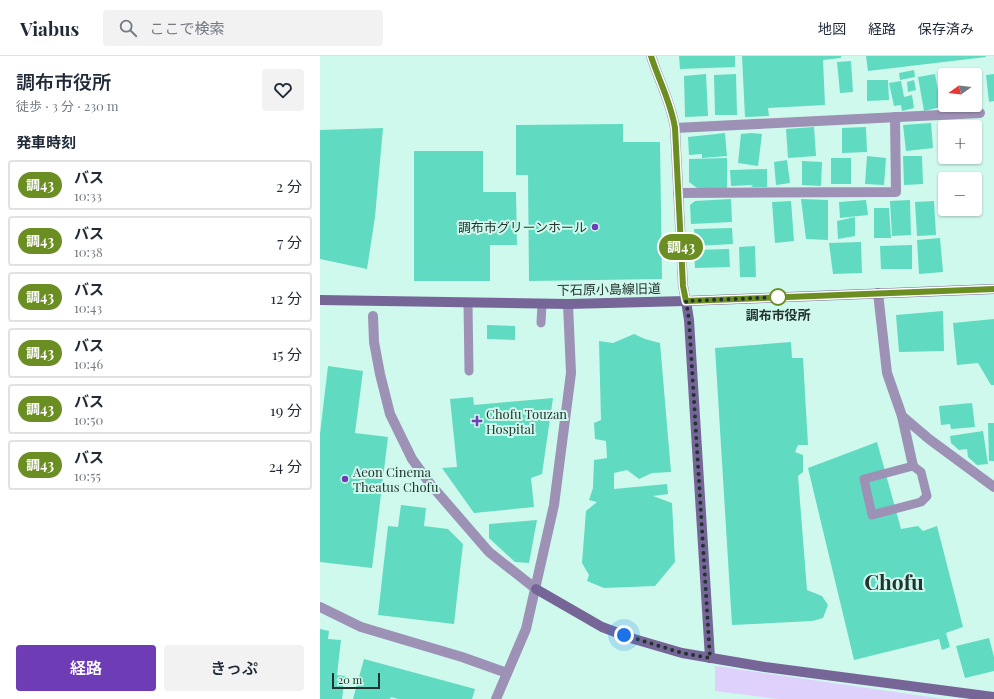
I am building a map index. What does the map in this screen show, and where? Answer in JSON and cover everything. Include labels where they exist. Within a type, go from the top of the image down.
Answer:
[{"type":"street","points":[[651,56],[668,98],[673,113],[675,128],[683,286],[689,320],[710,658]]},
{"type":"street","points":[[675,128],[980,113]]},
{"type":"street","points":[[678,194],[896,192],[895,117]]},
{"type":"street","name":"下石原小島線旧道","points":[[320,300],[568,304],[994,289]]},
{"type":"street","points":[[878,294],[887,373],[902,416],[913,466]]},
{"type":"street","points":[[496,699],[526,629],[554,505],[572,373],[568,304]]},
{"type":"street","points":[[373,316],[374,342],[390,414],[412,459],[431,485],[489,552],[536,589],[602,627],[682,653],[773,668],[994,697]]},
{"type":"street","points":[[902,416],[994,487]]},
{"type":"street","points":[[320,607],[361,627],[462,657],[507,674]]},
{"type":"lane","points":[[468,303],[469,371]]},
{"type":"lane","points":[[541,323],[542,304]]},
{"type":"lane","points":[[913,466],[921,472],[926,496],[921,502],[872,515],[864,479],[913,466]]},
{"type":"shaded area","points":[[715,666],[944,699],[778,699],[715,691]]},
{"type":"building","points":[[679,56],[735,56],[735,67],[680,69]]},
{"type":"building","points":[[742,56],[841,56],[841,58],[823,60],[825,105],[768,108],[769,116],[745,117]]},
{"type":"building","points":[[866,56],[986,56],[986,57],[868,71]]},
{"type":"building","points":[[851,61],[853,92],[840,93],[837,62]]},
{"type":"building","points":[[914,70],[915,77],[900,80],[899,73]]},
{"type":"building","points":[[706,74],[708,116],[685,117],[684,76]]},
{"type":"building","points":[[736,74],[737,115],[715,115],[714,75]]},
{"type":"building","points":[[935,74],[938,90],[938,108],[924,111],[918,77]]},
{"type":"building","points":[[994,74],[994,101],[989,102],[986,75]]},
{"type":"building","points":[[867,80],[888,80],[889,100],[867,101]]},
{"type":"building","points":[[914,80],[916,90],[908,92],[907,82]]},
{"type":"building","points":[[901,81],[904,97],[912,95],[914,108],[902,111],[901,105],[894,106],[889,83]]},
{"type":"building","points":[[931,123],[933,148],[906,151],[903,125]]},
{"type":"building","name":"調布市グリーンホール","points":[[623,124],[623,142],[660,142],[662,279],[529,281],[528,175],[516,175],[516,125]]},
{"type":"building","points":[[814,127],[816,156],[788,158],[786,129]]},
{"type":"building","points":[[866,127],[867,152],[842,153],[842,128]]},
{"type":"building","points":[[383,128],[375,217],[367,269],[320,259],[320,130]]},
{"type":"building","points":[[725,133],[727,156],[702,158],[702,154],[689,155],[688,137]]},
{"type":"building","points":[[741,134],[762,134],[758,166],[738,163]]},
{"type":"building","points":[[414,151],[483,151],[483,192],[516,192],[517,245],[490,245],[490,281],[414,281]]},
{"type":"building","points":[[867,156],[886,158],[884,185],[865,184]]},
{"type":"building","points":[[903,156],[922,156],[923,184],[904,185]]},
{"type":"building","points":[[727,158],[727,188],[697,188],[689,182],[689,159]]},
{"type":"building","points":[[831,158],[851,158],[851,184],[831,184]]},
{"type":"building","points":[[787,160],[790,183],[776,185],[774,162]]},
{"type":"building","points":[[802,161],[822,162],[821,186],[802,185]]},
{"type":"building","points":[[767,169],[767,187],[751,187],[753,185],[731,186],[730,170]]},
{"type":"building","points":[[731,199],[732,222],[691,224],[690,205],[695,201]]},
{"type":"building","points":[[801,199],[828,200],[828,240],[806,239]]},
{"type":"building","points":[[866,200],[868,215],[840,218],[839,202]]},
{"type":"building","points":[[910,200],[911,235],[892,236],[890,201]]},
{"type":"building","points":[[791,201],[794,241],[775,243],[772,202]]},
{"type":"building","points":[[934,201],[936,235],[917,236],[915,202]]},
{"type":"building","points":[[874,208],[889,208],[891,238],[874,238]]},
{"type":"building","points":[[855,217],[855,236],[838,239],[837,221]]},
{"type":"building","points":[[732,228],[733,244],[695,246],[694,229]]},
{"type":"building","points":[[940,238],[943,272],[919,274],[917,240]]},
{"type":"building","points":[[861,242],[862,273],[833,274],[829,243]]},
{"type":"building","points":[[912,245],[912,269],[881,269],[880,246]]},
{"type":"building","points":[[755,246],[756,277],[740,277],[739,247]]},
{"type":"building","points":[[729,249],[730,267],[695,268],[694,250]]},
{"type":"building","points":[[943,311],[944,351],[899,352],[896,315]]},
{"type":"building","points":[[994,319],[994,385],[991,385],[978,363],[957,365],[953,323]]},
{"type":"building","points":[[487,325],[515,326],[515,340],[487,339]]},
{"type":"building","points":[[634,334],[660,343],[671,472],[652,473],[639,479],[627,470],[614,473],[614,489],[667,484],[668,494],[653,496],[672,503],[675,562],[655,586],[604,588],[587,581],[589,575],[582,563],[586,511],[597,502],[589,500],[593,488],[594,460],[607,458],[606,441],[595,439],[594,423],[601,420],[599,341],[613,343]]},
{"type":"building","points":[[791,342],[792,358],[803,358],[808,445],[798,445],[795,452],[803,455],[803,472],[798,476],[807,590],[822,596],[828,605],[823,618],[812,621],[732,625],[715,348]]},
{"type":"building","points":[[328,366],[363,371],[355,433],[388,437],[372,568],[320,562],[320,434]]},
{"type":"building","points":[[473,397],[474,405],[553,398],[542,474],[531,478],[534,507],[474,513],[442,468],[457,467],[450,399]]},
{"type":"building","points":[[972,403],[975,427],[951,429],[950,424],[941,425],[939,406]]},
{"type":"building","points":[[988,423],[994,423],[994,461],[989,461]]},
{"type":"building","points":[[983,431],[988,464],[977,465],[968,457],[967,449],[959,450],[951,443],[950,436]]},
{"type":"building","points":[[877,442],[901,529],[918,526],[923,531],[937,526],[963,627],[946,633],[950,647],[942,650],[939,639],[854,660],[808,468]]},
{"type":"building","points":[[401,505],[426,508],[424,526],[448,529],[463,544],[454,624],[378,615],[388,526],[398,527]]},
{"type":"building","points":[[537,520],[529,563],[515,562],[489,538],[489,524]]},
{"type":"building","points":[[320,629],[329,631],[328,639],[341,640],[337,675],[345,676],[342,699],[320,699]]},
{"type":"building","points":[[989,638],[994,657],[994,671],[965,678],[956,646]]},
{"type":"building","points":[[364,659],[475,689],[472,699],[398,699],[391,697],[390,699],[353,699]]},
{"type":"bus line","name":"調43","points":[[651,56],[673,113],[683,286],[686,301],[994,289]]},
{"type":"place","name":"調布市グリーンホール","points":[[595,227]]},
{"type":"place","name":"調布市役所","points":[[778,297]]},
{"type":"place","name":"Chofu Touzan Hospital","points":[[477,421]]},
{"type":"place","name":"Aeon Cinema Theatus Chofu","points":[[345,479]]},
{"type":"district","name":"Chofu","points":[[894,583]]},
{"type":"route","points":[[624,635],[682,653],[710,658],[689,320],[686,301],[783,297],[778,297]]}]
